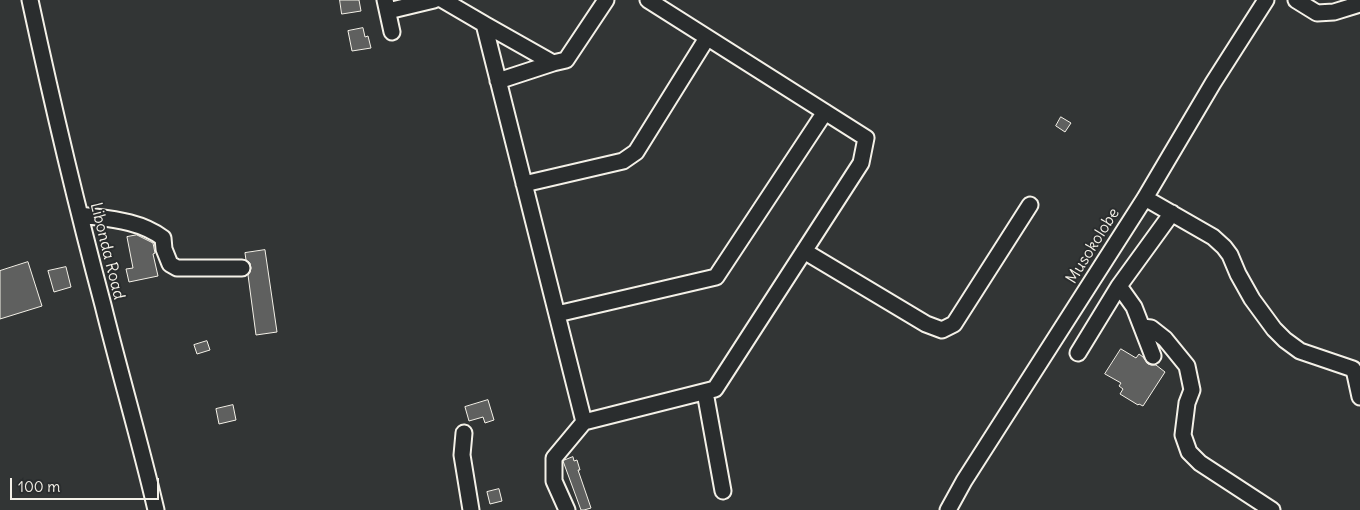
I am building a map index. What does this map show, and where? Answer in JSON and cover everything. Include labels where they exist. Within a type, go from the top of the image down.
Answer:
[{"type":"street","name":"Libonda Road","points":[[30,0],[47,80],[80,215],[156,510]]},
{"type":"street","points":[[392,32],[387,6],[434,0]]},
{"type":"street","points":[[443,0],[553,63]]},
{"type":"street","points":[[498,81],[566,60],[606,0]]},
{"type":"street","points":[[567,510],[554,481],[554,458],[584,422],[715,389],[861,163],[866,138],[648,0]]},
{"type":"street","name":"Musokolobe","points":[[948,510],[964,481],[1144,198],[1213,83],[1266,0]]},
{"type":"street","points":[[1296,0],[1317,13],[1334,12],[1360,4]]},
{"type":"street","points":[[484,24],[584,422]]},
{"type":"street","points":[[524,184],[623,161],[636,152],[707,38]]},
{"type":"street","points":[[557,314],[716,277],[825,112]]},
{"type":"street","points":[[1144,198],[1213,237],[1224,246],[1252,299],[1274,329],[1300,351],[1356,370],[1355,374],[1360,397]]},
{"type":"street","points":[[804,250],[926,324],[942,330],[954,324],[1030,205]]},
{"type":"street","points":[[1078,353],[1119,286],[1172,213]]},
{"type":"street","points":[[80,215],[126,221],[153,230],[164,238],[164,249],[170,264],[177,268],[242,268]]},
{"type":"street","points":[[1119,286],[1134,307],[1153,356]]},
{"type":"street","points":[[1142,327],[1151,328],[1165,339],[1187,366],[1192,390],[1187,403],[1183,435],[1189,452],[1200,463],[1272,510]]},
{"type":"street","points":[[706,392],[723,490]]},
{"type":"street","points":[[464,433],[462,455],[472,510]]},
{"type":"building","points":[[340,0],[359,0],[361,11],[342,14]]},
{"type":"building","points":[[363,28],[365,37],[368,36],[371,48],[352,51],[348,31]]},
{"type":"building","points":[[1061,117],[1071,123],[1065,132],[1056,126]]},
{"type":"building","points":[[137,235],[153,243],[155,253],[153,254],[158,276],[129,282],[126,269],[133,268],[127,237]]},
{"type":"building","points":[[265,250],[277,332],[256,335],[248,275],[251,268],[250,263],[246,260],[245,253]]},
{"type":"building","points":[[28,262],[42,306],[0,319],[0,271]]},
{"type":"building","points":[[66,267],[71,287],[54,292],[48,271]]},
{"type":"building","points":[[207,341],[210,350],[197,354],[194,345]]},
{"type":"building","points":[[1121,349],[1136,358],[1139,354],[1148,364],[1156,365],[1165,372],[1143,406],[1120,394],[1123,389],[1119,386],[1121,383],[1105,374]]},
{"type":"building","points":[[488,400],[494,420],[485,423],[483,417],[469,421],[465,407]]},
{"type":"building","points":[[233,405],[236,420],[219,424],[216,409]]},
{"type":"building","points":[[573,457],[574,461],[577,460],[580,470],[578,470],[591,508],[584,510],[581,510],[563,461]]},
{"type":"building","points":[[499,489],[502,501],[490,504],[487,492]]}]
